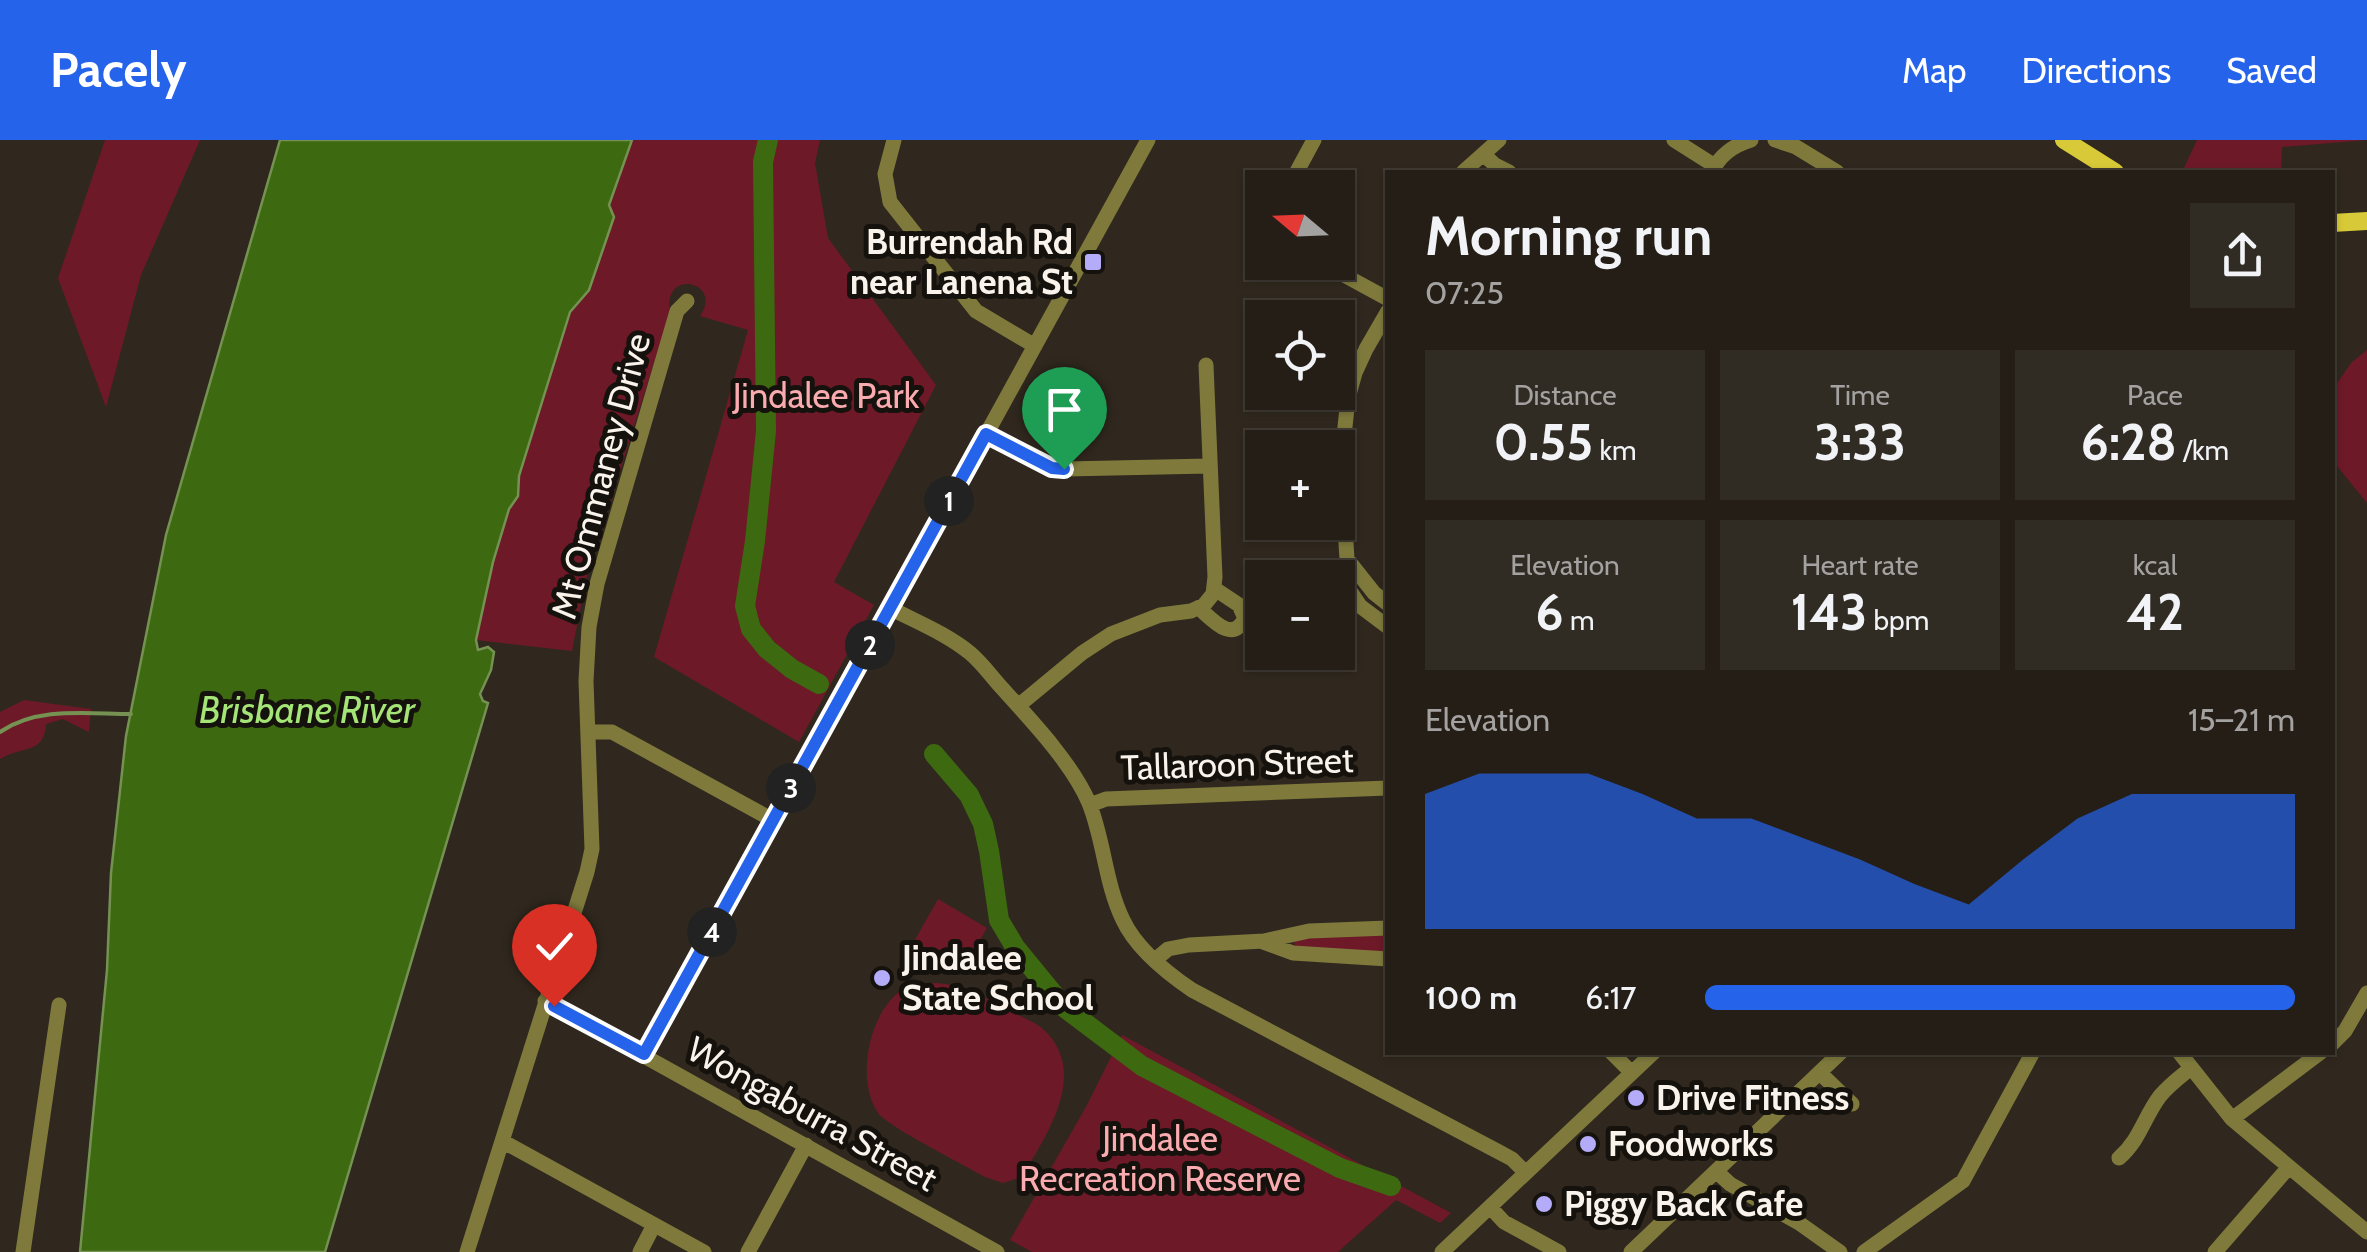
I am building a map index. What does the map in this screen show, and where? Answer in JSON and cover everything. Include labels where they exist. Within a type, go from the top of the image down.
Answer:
[{"type":"main road","points":[[2064,140],[2112,170]]},
{"type":"main road","points":[[2335,222],[2367,221]]},
{"type":"street","points":[[894,140],[885,184],[890,202],[976,310],[1035,346]]},
{"type":"street","points":[[644,1054],[1148,140]]},
{"type":"street","points":[[1298,170],[1314,140]]},
{"type":"street","points":[[1465,170],[1499,140]]},
{"type":"street","points":[[1674,140],[1713,169],[1733,148],[1751,140]]},
{"type":"street","points":[[1775,140],[1796,147],[1834,170]]},
{"type":"street","points":[[1483,154],[1504,170]]},
{"type":"street","points":[[1353,280],[1385,297]]},
{"type":"street","name":"Mt Ommaney Drive","points":[[468,1252],[592,848],[588,627],[677,311],[687,301]]},
{"type":"street","points":[[1385,316],[1366,349],[1348,398],[1341,464],[1346,585],[1352,596],[1385,625]]},
{"type":"street","points":[[1018,706],[1111,634],[1160,614],[1199,608],[1210,599],[1215,589],[1206,364]]},
{"type":"street","points":[[986,434],[1052,468],[1209,466]]},
{"type":"street","points":[[1347,559],[1385,602]]},
{"type":"street","points":[[1199,608],[1226,629],[1242,626],[1243,609],[1215,589]]},
{"type":"street","points":[[890,608],[972,654],[1080,784],[1090,805],[1121,917],[1155,960],[1192,990],[1512,1159],[1526,1173]]},
{"type":"street","points":[[588,732],[612,732],[773,820]]},
{"type":"street","name":"Tallaroon Street","points":[[1090,805],[1106,798],[1385,788]]},
{"type":"street","points":[[1155,960],[1176,946],[1259,941],[1305,931],[1385,928]]},
{"type":"street","points":[[1259,941],[1293,953],[1385,959]]},
{"type":"street","points":[[2335,1041],[2362,1015],[2367,993]]},
{"type":"street","name":"Wongaburra Street","points":[[545,1001],[997,1252]]},
{"type":"street","points":[[24,1252],[59,1005]]},
{"type":"street","points":[[1616,1055],[1637,1069]]},
{"type":"street","points":[[1629,1055],[1637,1069]]},
{"type":"street","points":[[1442,1252],[1651,1055]]},
{"type":"street","points":[[1631,1252],[1838,1055]]},
{"type":"street","points":[[1864,1252],[1963,1180],[2030,1055]]},
{"type":"street","points":[[2180,1055],[2232,1119],[2367,1232]]},
{"type":"street","points":[[2232,1119],[2317,1055]]},
{"type":"street","points":[[2119,1158],[2132,1146],[2158,1098],[2191,1068]]},
{"type":"street","points":[[1820,1073],[1852,1104]]},
{"type":"street","points":[[502,1142],[704,1252]]},
{"type":"street","points":[[748,1252],[806,1146]]},
{"type":"street","points":[[2214,1252],[2289,1167]]},
{"type":"street","points":[[1716,1171],[1730,1184],[1840,1252]]},
{"type":"street","points":[[1490,1207],[1504,1222],[1559,1252]]},
{"type":"street","points":[[640,1252],[654,1226]]},
{"type":"green space","points":[[105,140],[200,140],[141,275],[106,407],[58,278]]},
{"type":"green space","name":"Jindalee Park","points":[[632,140],[820,140],[815,163],[828,238],[936,385],[834,582],[874,605],[799,742],[654,657],[748,330],[700,316],[704,294],[691,284],[675,289],[670,298],[670,312],[586,579],[572,651],[476,640],[493,562],[509,509],[518,496],[519,476],[570,311],[589,290],[614,218],[609,206]]},
{"type":"green space","points":[[2197,140],[2367,140],[2282,147],[2281,170],[2183,170]]},
{"type":"green space","points":[[2367,350],[2367,503],[2335,463],[2335,390],[2351,363]]},
{"type":"green space","points":[[24,700],[91,709],[89,732],[63,719],[46,724],[37,745],[0,759],[0,712]]},
{"type":"green space","points":[[938,899],[987,928],[961,973],[912,945]]},
{"type":"green space","points":[[1385,934],[1385,952],[1295,947],[1298,938]]},
{"type":"green space","points":[[937,983],[974,992],[1031,1021],[1057,1046],[1064,1083],[1060,1103],[1022,1177],[1003,1183],[985,1177],[884,1119],[871,1100],[867,1067],[873,1032],[880,1017],[903,989]]},
{"type":"green space","name":"Jindalee Recreation Reserve","points":[[1122,1035],[1451,1213],[1440,1223],[1396,1200],[1338,1252],[1032,1252],[1010,1240]]},
{"type":"water","name":"Brisbane River","points":[[280,140],[632,140],[609,205],[614,217],[589,290],[570,312],[519,476],[518,496],[509,509],[493,562],[476,640],[478,650],[488,647],[494,652],[480,694],[488,703],[325,1252],[80,1252],[126,736],[166,535]]},
{"type":"waterway","points":[[768,140],[763,162],[766,431],[745,606],[751,629],[767,649],[819,684]]},
{"type":"waterway","points":[[0,732],[47,715],[131,714]]},
{"type":"waterway","points":[[934,754],[969,795],[983,824],[999,920],[1015,947],[1065,1008],[1142,1066],[1340,1168],[1391,1186]]},
{"type":"place","name":"Burrendah Rd near Lanena St","points":[[1093,262]]},
{"type":"place","name":"Jindalee State School","points":[[882,978]]},
{"type":"place","name":"Drive Fitness","points":[[1636,1098]]},
{"type":"place","name":"Foodworks","points":[[1588,1144]]},
{"type":"place","name":"Piggy Back Cafe","points":[[1544,1204]]},
{"type":"route","points":[[554,1006],[644,1054],[986,434],[1052,468],[1064,469]]}]
